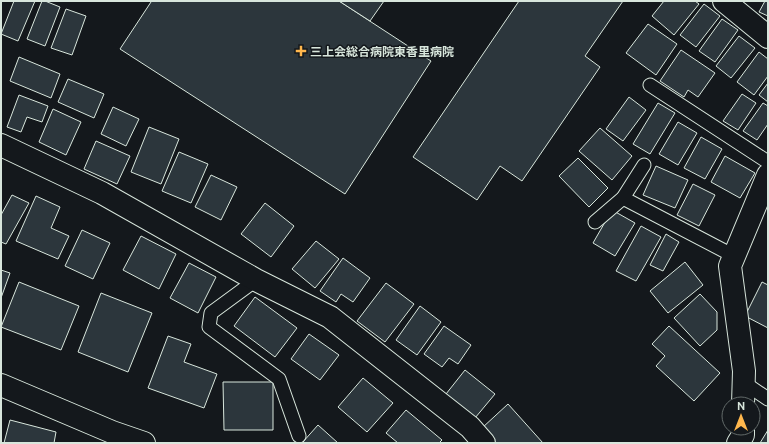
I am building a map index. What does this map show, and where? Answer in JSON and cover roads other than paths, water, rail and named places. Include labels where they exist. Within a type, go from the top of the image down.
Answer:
[{"type":"street","points":[[724,1],[768,37]]},
{"type":"street","points":[[1,145],[102,193],[256,280],[330,317],[470,427],[484,443]]},
{"type":"street","points":[[743,396],[744,371],[730,266],[768,175]]},
{"type":"street","points":[[1,385],[112,432],[144,443]]},
{"type":"lane","points":[[650,85],[768,162]]},
{"type":"lane","points":[[595,222],[623,198],[644,165]]},
{"type":"lane","points":[[623,198],[734,256]]},
{"type":"lane","points":[[256,280],[211,313],[209,327],[279,379],[300,436]]},
{"type":"lane","points":[[743,382],[768,399]]},
{"type":"place","name":"三上会総合病院東香里病院","points":[[301,51]]}]
